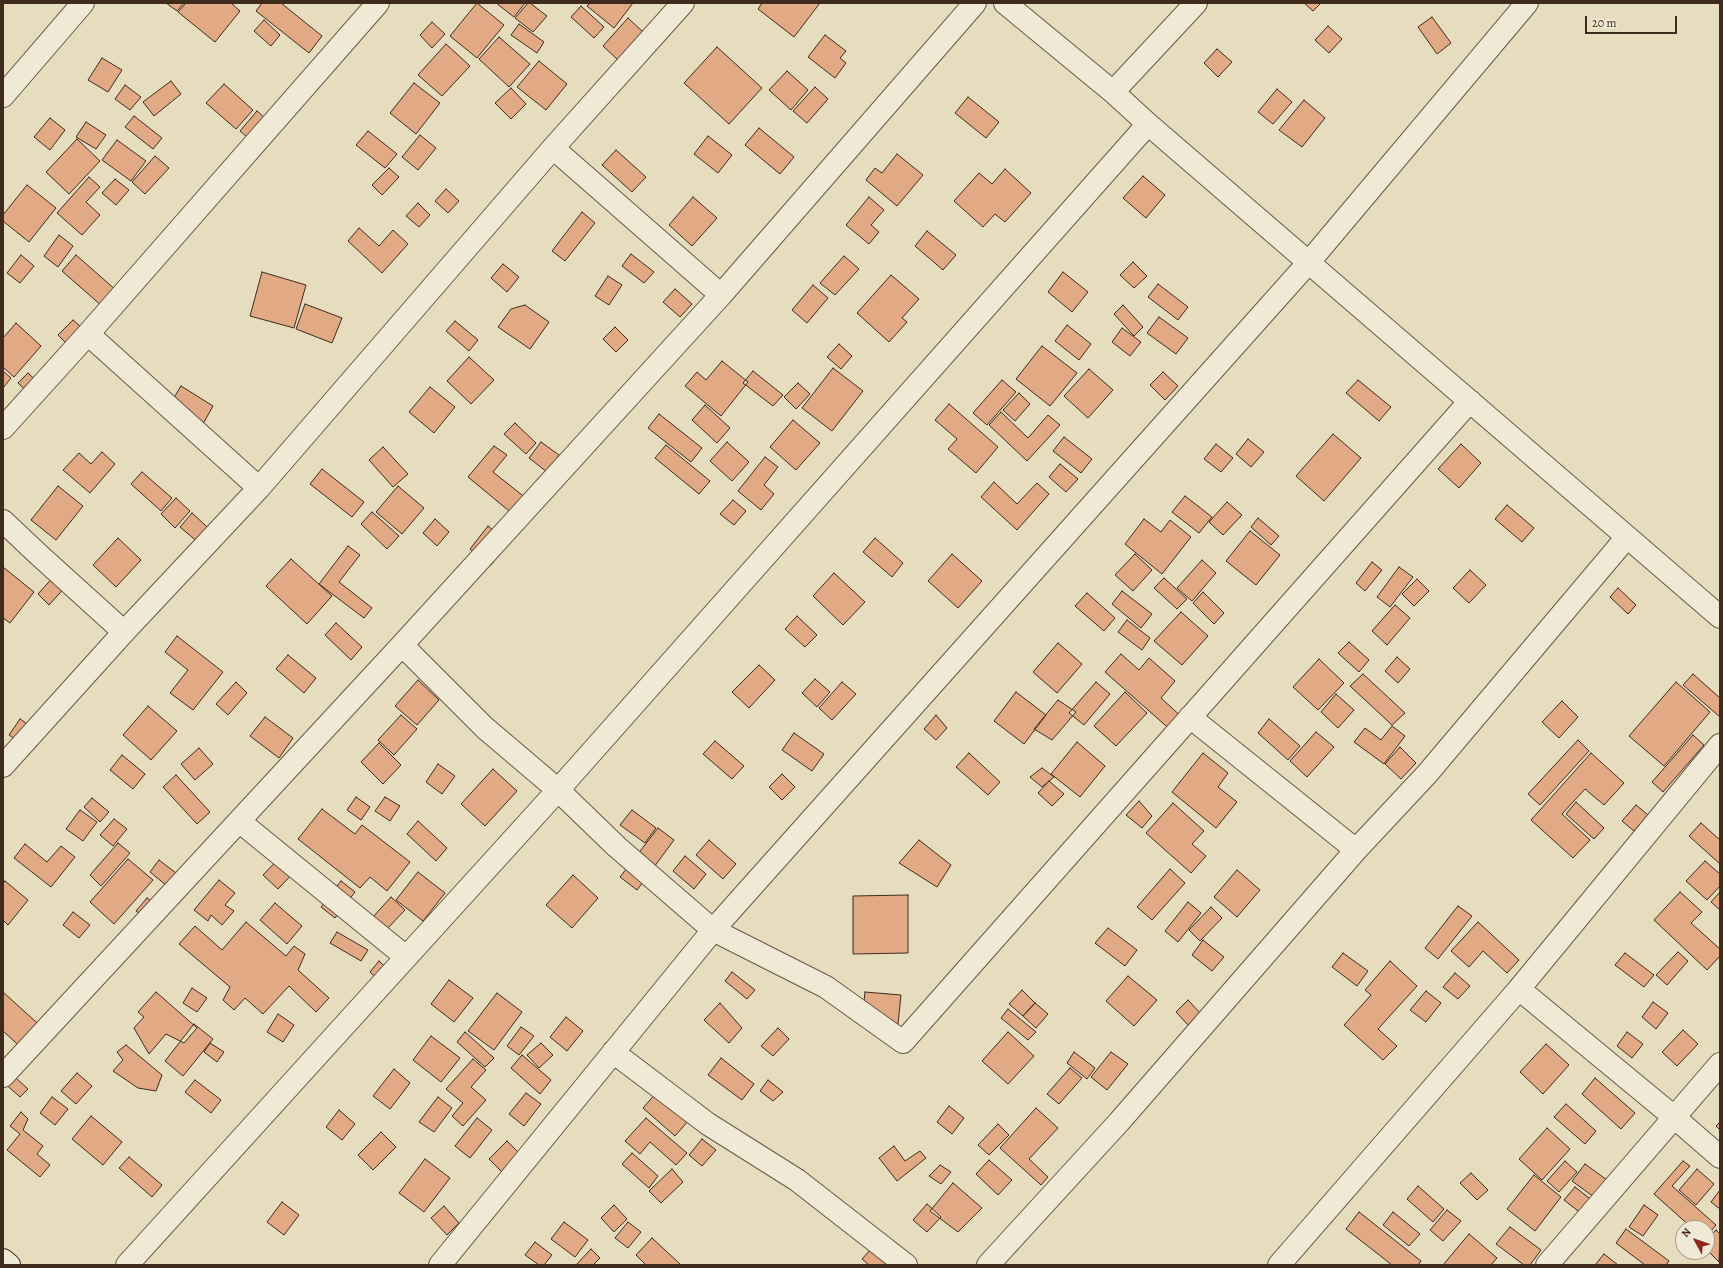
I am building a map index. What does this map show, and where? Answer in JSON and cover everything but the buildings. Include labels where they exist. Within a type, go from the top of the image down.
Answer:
[{"type":"street","points":[[3,96],[83,3]]},
{"type":"street","points":[[3,428],[88,334],[378,3]]},
{"type":"street","points":[[3,766],[124,632],[258,488],[553,148],[684,3]]},
{"type":"street","points":[[3,1076],[402,645],[721,295],[975,3]]},
{"type":"street","points":[[1005,3],[1113,92],[1148,124],[1720,617]]},
{"type":"street","points":[[1113,92],[1196,3]]},
{"type":"street","points":[[440,1265],[714,930],[1309,262],[1527,3]]},
{"type":"street","points":[[127,1265],[558,790],[1148,124]]},
{"type":"street","points":[[553,148],[721,295]]},
{"type":"street","points":[[88,334],[258,488]]},
{"type":"street","points":[[402,645],[485,728],[558,790],[617,847],[714,930],[826,987],[903,1042],[1470,401]]},
{"type":"street","points":[[3,521],[124,632]]},
{"type":"street","points":[[988,1265],[1119,1122],[1356,850],[1427,774],[1627,537]]},
{"type":"street","points":[[1190,717],[1356,850]]},
{"type":"street","points":[[1279,1265],[1519,989],[1720,745]]},
{"type":"street","points":[[239,821],[406,958]]},
{"type":"street","points":[[1519,989],[1720,1157]]},
{"type":"street","points":[[613,1052],[708,1124],[797,1180],[906,1265]]},
{"type":"street","points":[[1547,1265],[1720,1064]]},
{"type":"street","points":[[3,1260],[9,1265]]}]
